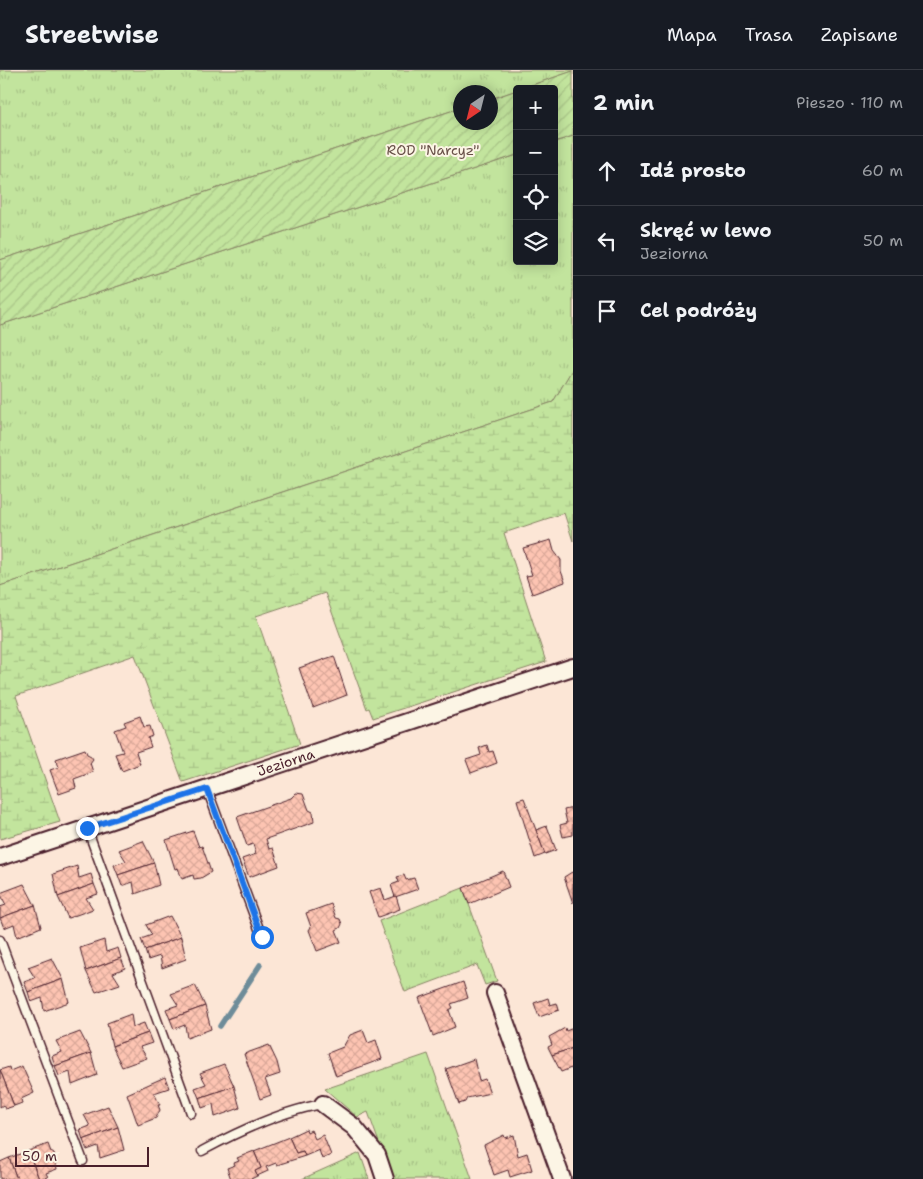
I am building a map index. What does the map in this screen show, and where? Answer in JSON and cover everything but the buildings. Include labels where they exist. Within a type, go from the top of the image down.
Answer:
[{"type":"street","name":"Jeziorna","points":[[0,857],[573,667]]},
{"type":"street","points":[[495,993],[562,1179]]},
{"type":"street","points":[[323,1104],[354,1127],[377,1154],[385,1179]]},
{"type":"lane","points":[[207,789],[262,937]]},
{"type":"lane","points":[[87,828],[191,1113]]},
{"type":"lane","points":[[0,940],[84,1161]]},
{"type":"lane","points":[[202,1151],[281,1115],[304,1107],[323,1104]]},
{"type":"green space","points":[[0,70],[573,70],[532,85],[513,85],[513,91],[498,97],[498,85],[453,85],[453,110],[0,260]]},
{"type":"green space","points":[[573,71],[573,136],[558,141],[558,85],[532,85]]},
{"type":"green space","name":"ROD \"Narcyz\"","points":[[513,91],[513,156],[0,325],[0,260],[453,110],[453,130],[498,130],[498,97]]},
{"type":"green space","points":[[573,136],[573,368],[553,402],[0,586],[0,325],[513,156],[513,265],[558,265],[558,141]]},
{"type":"green space","points":[[573,368],[573,541],[564,513],[504,533],[546,662],[373,718],[369,708],[367,709],[325,593],[256,616],[300,744],[183,782],[135,655],[16,696],[60,822],[0,839],[0,586],[553,402]]},
{"type":"green space","points":[[463,888],[497,981],[485,985],[477,965],[405,992],[379,921]]},
{"type":"green space","points":[[428,1054],[472,1179],[392,1179],[368,1112],[357,1117],[325,1089]]},
{"type":"green space","points":[[360,1153],[369,1179],[302,1179]]},
{"type":"waterway","points":[[220,1026],[260,965]]},
{"type":"route","points":[[87,828],[207,789],[262,937]]}]
